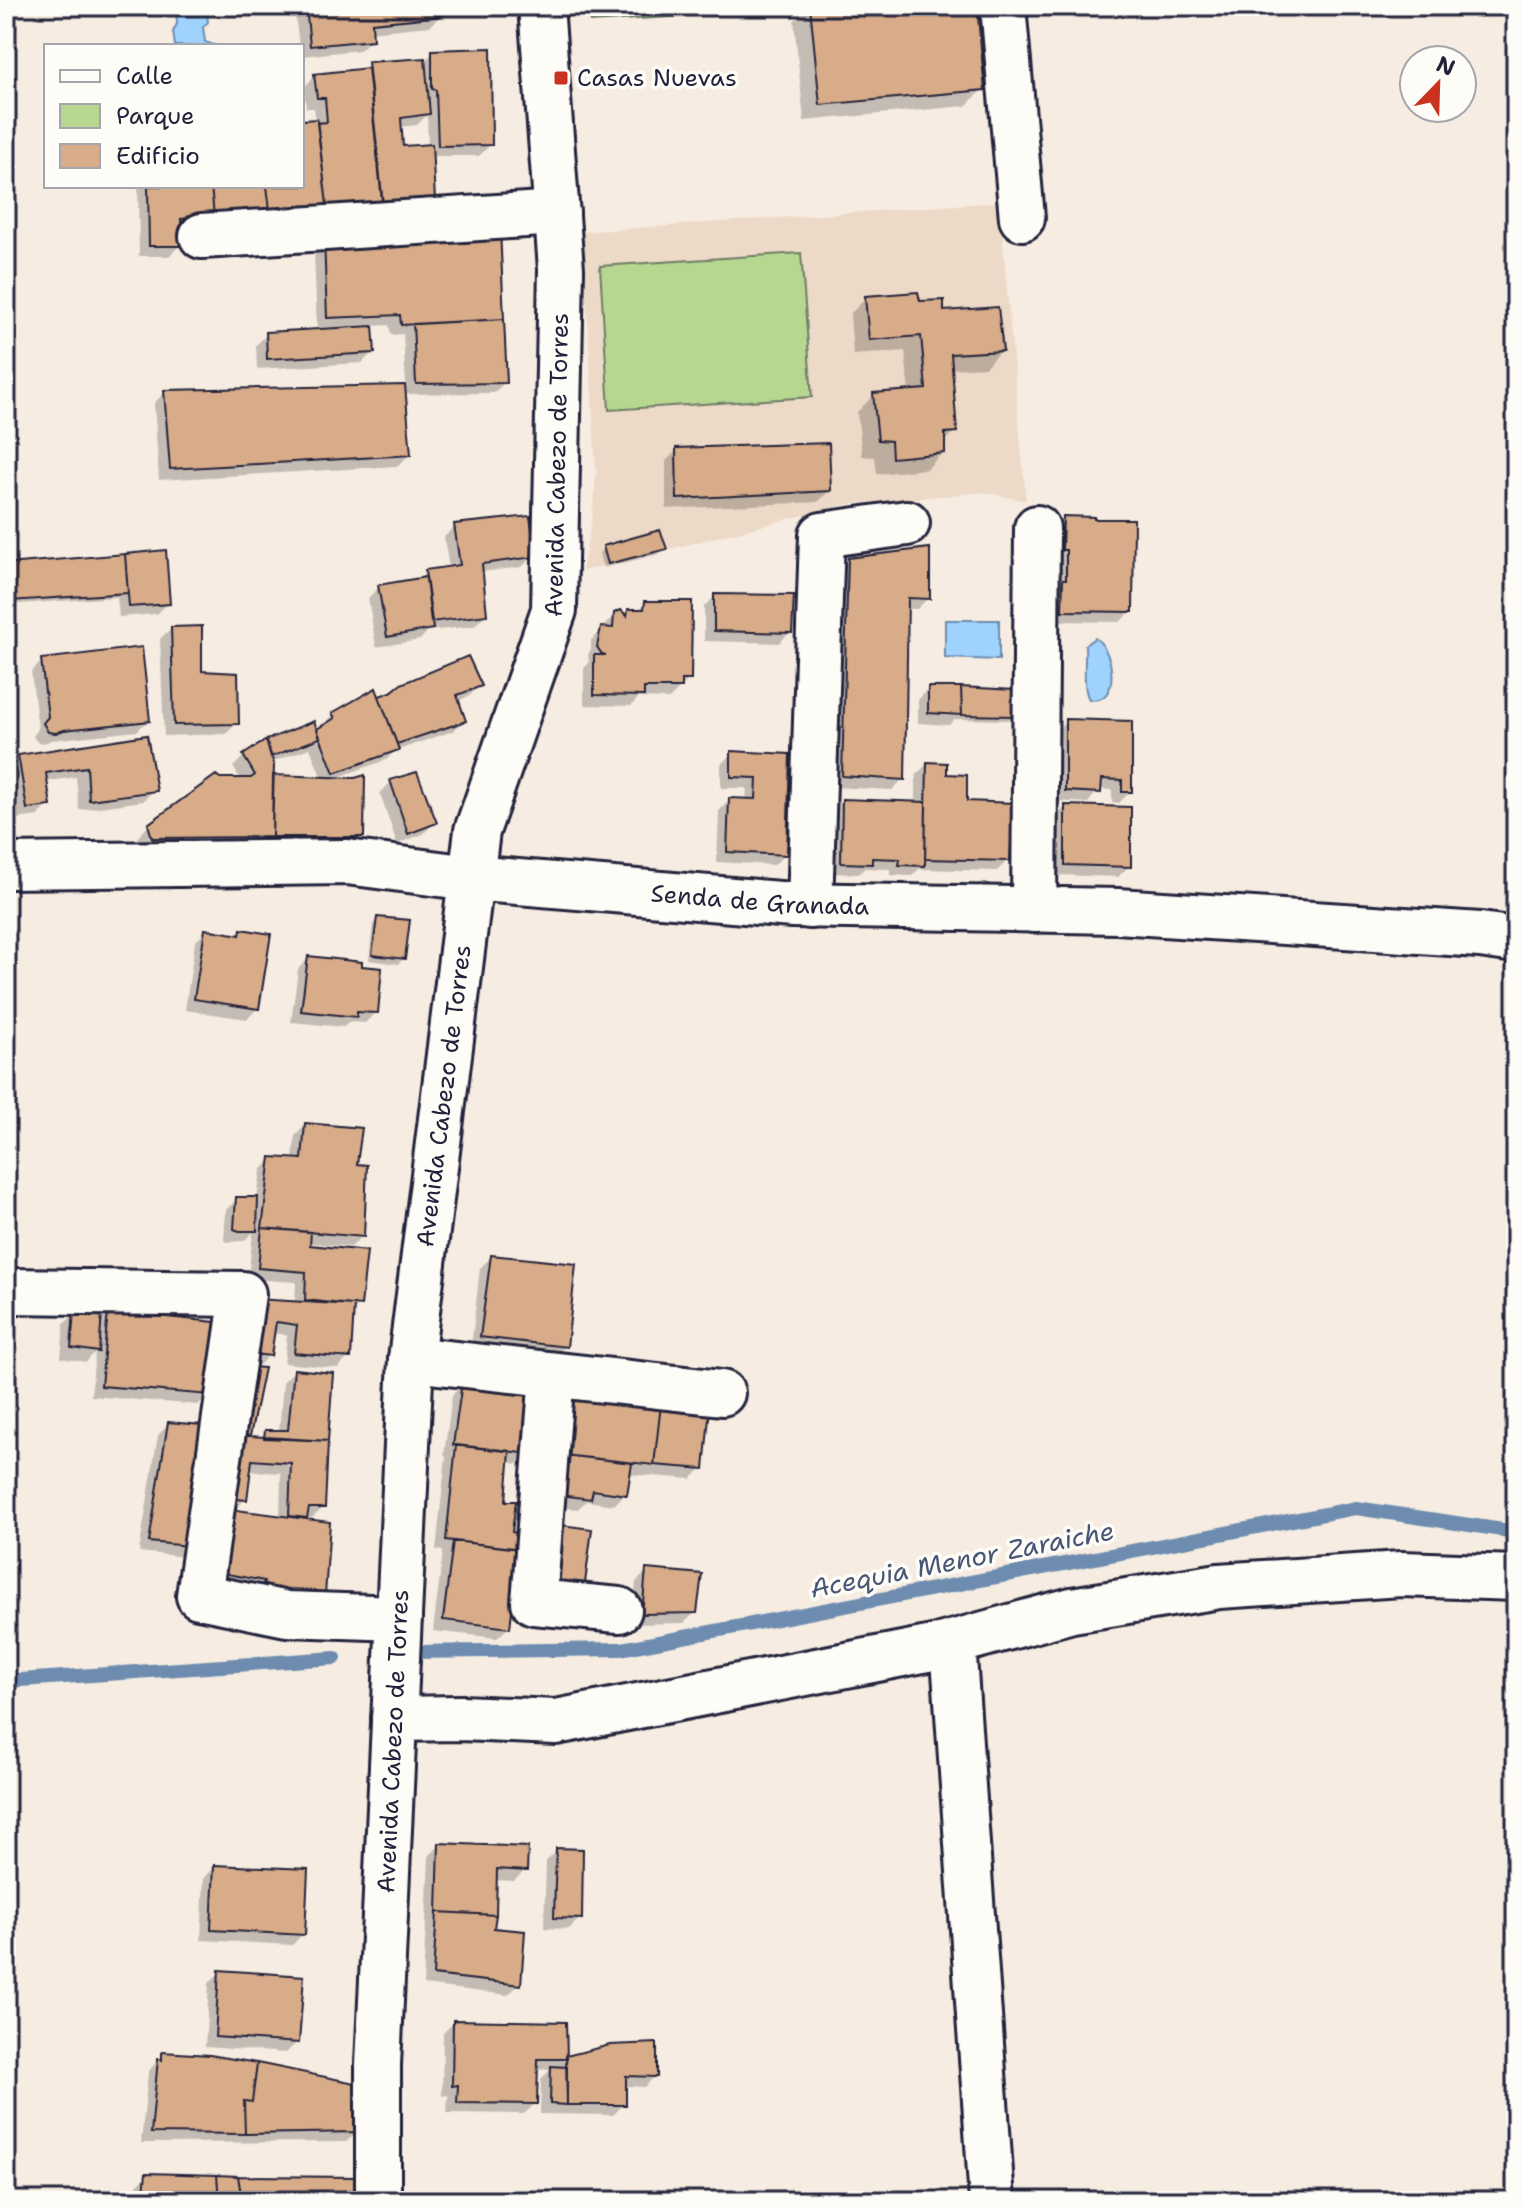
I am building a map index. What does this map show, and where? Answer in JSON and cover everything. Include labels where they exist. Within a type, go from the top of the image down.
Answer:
[{"type":"street","name":"Avenida Cabezo de Torres","points":[[378,2201],[378,2065],[411,1359],[477,831],[554,610],[561,269],[541,6]]},
{"type":"street","points":[[1003,6],[1022,218]]},
{"type":"street","points":[[202,236],[557,213]]},
{"type":"street","points":[[810,906],[822,535],[907,523]]},
{"type":"street","points":[[1034,910],[1037,528]]},
{"type":"street","name":"Senda de Granada","points":[[6,866],[347,862],[470,878],[810,906],[1118,911],[1516,940]]},
{"type":"street","points":[[6,1291],[243,1294],[199,1596],[287,1614],[399,1618]]},
{"type":"street","points":[[411,1359],[722,1393]]},
{"type":"street","points":[[552,1375],[534,1602],[619,1610]]},
{"type":"street","points":[[394,1719],[556,1722],[953,1643],[1072,1610],[1219,1586],[1401,1574],[1516,1578]]},
{"type":"street","points":[[953,1643],[992,2201]]},
{"type":"shaded area","points":[[999,202],[1026,501],[984,492],[844,505],[582,571],[592,519],[596,473],[583,232]]},
{"type":"green space","points":[[588,6],[750,6],[750,12],[590,22]]},
{"type":"green space","points":[[801,253],[812,397],[609,410],[600,266]]},
{"type":"water","points":[[176,6],[206,6],[208,22],[203,27],[205,42],[211,44],[175,44],[173,32],[177,24]]},
{"type":"water","points":[[945,620],[999,620],[999,660],[945,658]]},
{"type":"water","points":[[1095,638],[1107,654],[1112,676],[1106,694],[1099,699],[1089,699],[1085,681],[1085,645]]},
{"type":"building","points":[[306,6],[442,6],[443,16],[372,23],[373,40],[310,46]]},
{"type":"building","points":[[810,6],[977,6],[985,90],[820,105]]},
{"type":"building","points":[[491,48],[492,145],[438,146],[436,90],[432,89],[432,50]]},
{"type":"building","points":[[425,58],[430,114],[401,118],[403,146],[432,144],[435,200],[383,205],[368,62]]},
{"type":"building","points":[[368,68],[382,201],[327,205],[317,123],[327,122],[325,98],[317,98],[314,74]]},
{"type":"building","points":[[317,119],[327,205],[270,210],[267,188],[304,188],[304,120]]},
{"type":"building","points":[[148,188],[211,188],[214,216],[181,219],[182,246],[149,246]]},
{"type":"building","points":[[211,188],[267,188],[270,210],[214,216]]},
{"type":"building","points":[[500,228],[504,319],[401,325],[400,315],[327,318],[324,239]]},
{"type":"building","points":[[918,292],[920,301],[944,300],[944,311],[998,307],[1003,351],[951,354],[957,432],[945,433],[945,453],[892,458],[891,441],[878,440],[873,393],[926,389],[921,336],[869,340],[865,296]]},
{"type":"building","points":[[504,319],[507,383],[416,384],[413,324]]},
{"type":"building","points":[[373,326],[375,353],[267,359],[266,332]]},
{"type":"building","points":[[405,385],[411,455],[170,469],[164,390]]},
{"type":"building","points":[[829,443],[831,491],[677,499],[676,448]]},
{"type":"building","points":[[530,516],[535,557],[482,564],[487,615],[431,622],[425,570],[460,565],[454,524]]},
{"type":"building","points":[[1063,516],[1134,519],[1133,612],[1062,611],[1063,579],[1066,579],[1066,550],[1062,550]]},
{"type":"building","points":[[660,530],[667,549],[608,564],[603,546]]},
{"type":"building","points":[[930,548],[930,599],[908,598],[905,780],[842,776],[848,558]]},
{"type":"building","points":[[166,550],[170,604],[129,607],[125,554]]},
{"type":"building","points":[[125,554],[128,593],[10,601],[7,564]]},
{"type":"building","points":[[426,577],[433,629],[387,637],[378,585]]},
{"type":"building","points":[[714,594],[794,595],[792,633],[714,631]]},
{"type":"building","points":[[645,601],[692,601],[691,680],[682,680],[682,688],[644,688],[644,696],[594,695],[594,655],[606,655],[597,647],[601,627],[613,628],[614,613],[621,610],[627,616],[628,609],[644,609]]},
{"type":"building","points":[[202,626],[202,671],[238,673],[239,724],[174,725],[171,627]]},
{"type":"building","points":[[142,647],[150,721],[48,732],[43,723],[48,717],[41,659]]},
{"type":"building","points":[[468,656],[482,686],[457,695],[466,721],[397,744],[379,696]]},
{"type":"building","points":[[928,687],[961,687],[962,715],[928,713]]},
{"type":"building","points":[[961,687],[1014,690],[1015,716],[962,715]]},
{"type":"building","points":[[376,688],[399,750],[334,773],[317,729],[335,718],[332,713]]},
{"type":"building","points":[[1065,719],[1132,721],[1132,792],[1122,792],[1122,780],[1102,779],[1101,793],[1065,791]]},
{"type":"building","points":[[314,721],[320,738],[271,757],[266,740]]},
{"type":"building","points":[[147,735],[157,791],[89,800],[87,767],[46,773],[51,806],[27,809],[18,755]]},
{"type":"building","points":[[266,740],[274,764],[272,837],[152,838],[148,824],[216,775],[220,778],[251,778],[255,775],[243,755]]},
{"type":"building","points":[[731,751],[790,754],[787,855],[727,852],[729,798],[756,799],[757,778],[731,777]]},
{"type":"building","points":[[927,762],[947,763],[947,774],[967,775],[967,801],[1013,803],[1010,861],[925,859]]},
{"type":"building","points":[[417,772],[437,823],[408,834],[390,780]]},
{"type":"building","points":[[273,775],[355,778],[365,775],[364,837],[272,837]]},
{"type":"building","points":[[842,799],[926,802],[925,866],[899,865],[900,859],[872,858],[872,864],[841,863]]},
{"type":"building","points":[[1065,805],[1131,807],[1131,867],[1065,865]]},
{"type":"building","points":[[377,917],[410,920],[405,959],[372,955]]},
{"type":"building","points":[[205,929],[240,935],[241,929],[271,934],[259,1009],[194,999]]},
{"type":"building","points":[[308,956],[362,962],[362,966],[382,968],[378,1013],[357,1012],[357,1017],[301,1011]]},
{"type":"building","points":[[305,1123],[362,1128],[357,1164],[367,1165],[364,1237],[262,1228],[271,1157],[302,1159]]},
{"type":"building","points":[[236,1197],[258,1197],[257,1231],[234,1229]]},
{"type":"building","points":[[262,1228],[311,1232],[310,1245],[367,1251],[361,1306],[305,1300],[306,1272],[258,1268]]},
{"type":"building","points":[[491,1255],[576,1264],[567,1347],[480,1337]]},
{"type":"building","points":[[255,1299],[354,1305],[351,1358],[294,1353],[297,1325],[276,1322],[271,1356],[252,1354]]},
{"type":"building","points":[[74,1311],[102,1313],[99,1352],[71,1348]]},
{"type":"building","points":[[108,1311],[225,1323],[211,1395],[101,1386]]},
{"type":"building","points":[[251,1367],[264,1368],[250,1436],[233,1435]]},
{"type":"building","points":[[294,1369],[333,1373],[328,1441],[264,1438],[265,1430],[288,1430]]},
{"type":"building","points":[[462,1382],[535,1389],[531,1454],[453,1445]]},
{"type":"building","points":[[569,1394],[661,1404],[654,1465],[563,1455]]},
{"type":"building","points":[[661,1404],[710,1407],[704,1469],[654,1465]]},
{"type":"building","points":[[168,1422],[214,1426],[198,1547],[149,1542]]},
{"type":"building","points":[[233,1435],[328,1441],[325,1508],[309,1508],[307,1518],[289,1516],[291,1463],[252,1460],[247,1500],[224,1498]]},
{"type":"building","points":[[456,1445],[510,1451],[506,1501],[516,1501],[512,1532],[522,1534],[522,1549],[446,1540]]},
{"type":"building","points":[[563,1455],[632,1463],[627,1495],[593,1490],[591,1499],[559,1495]]},
{"type":"building","points":[[221,1508],[330,1522],[325,1596],[273,1590],[262,1587],[264,1581],[217,1572]]},
{"type":"building","points":[[561,1525],[592,1529],[584,1591],[552,1587]]},
{"type":"building","points":[[453,1541],[519,1549],[510,1628],[443,1620]]},
{"type":"building","points":[[646,1569],[702,1574],[697,1613],[642,1614]]},
{"type":"building","points":[[439,1843],[528,1847],[527,1871],[497,1869],[496,1915],[437,1912]]},
{"type":"building","points":[[556,1848],[583,1849],[582,1919],[554,1918]]},
{"type":"building","points":[[214,1865],[308,1869],[305,1935],[211,1930]]},
{"type":"building","points":[[437,1912],[496,1915],[494,1928],[525,1931],[521,1985],[433,1975]]},
{"type":"building","points":[[219,1970],[304,1976],[299,2043],[215,2037]]},
{"type":"building","points":[[453,2020],[566,2022],[567,2059],[538,2059],[537,2104],[457,2103],[458,2085],[452,2086]]},
{"type":"building","points":[[657,2043],[657,2077],[626,2076],[626,2105],[567,2105],[566,2056],[610,2045]]},
{"type":"building","points":[[162,2052],[210,2055],[257,2063],[252,2102],[244,2101],[245,2134],[151,2133],[158,2059],[162,2060]]},
{"type":"building","points":[[257,2063],[360,2084],[359,2132],[245,2134],[244,2101],[252,2102]]},
{"type":"building","points":[[551,2066],[567,2067],[567,2105],[550,2104]]},
{"type":"building","points":[[146,2173],[217,2175],[219,2201],[143,2201]]},
{"type":"building","points":[[217,2175],[238,2176],[242,2201],[219,2201]]},
{"type":"building","points":[[238,2176],[359,2177],[359,2201],[242,2201]]},
{"type":"waterway","name":"Acequia Menor Zaraiche","points":[[414,1652],[621,1649],[1356,1508],[1516,1532]]},
{"type":"waterway","name":"Acequia Menor Zaraiche","points":[[6,1681],[335,1658]]},
{"type":"place","name":"Casas Nuevas","points":[[561,78]]}]
